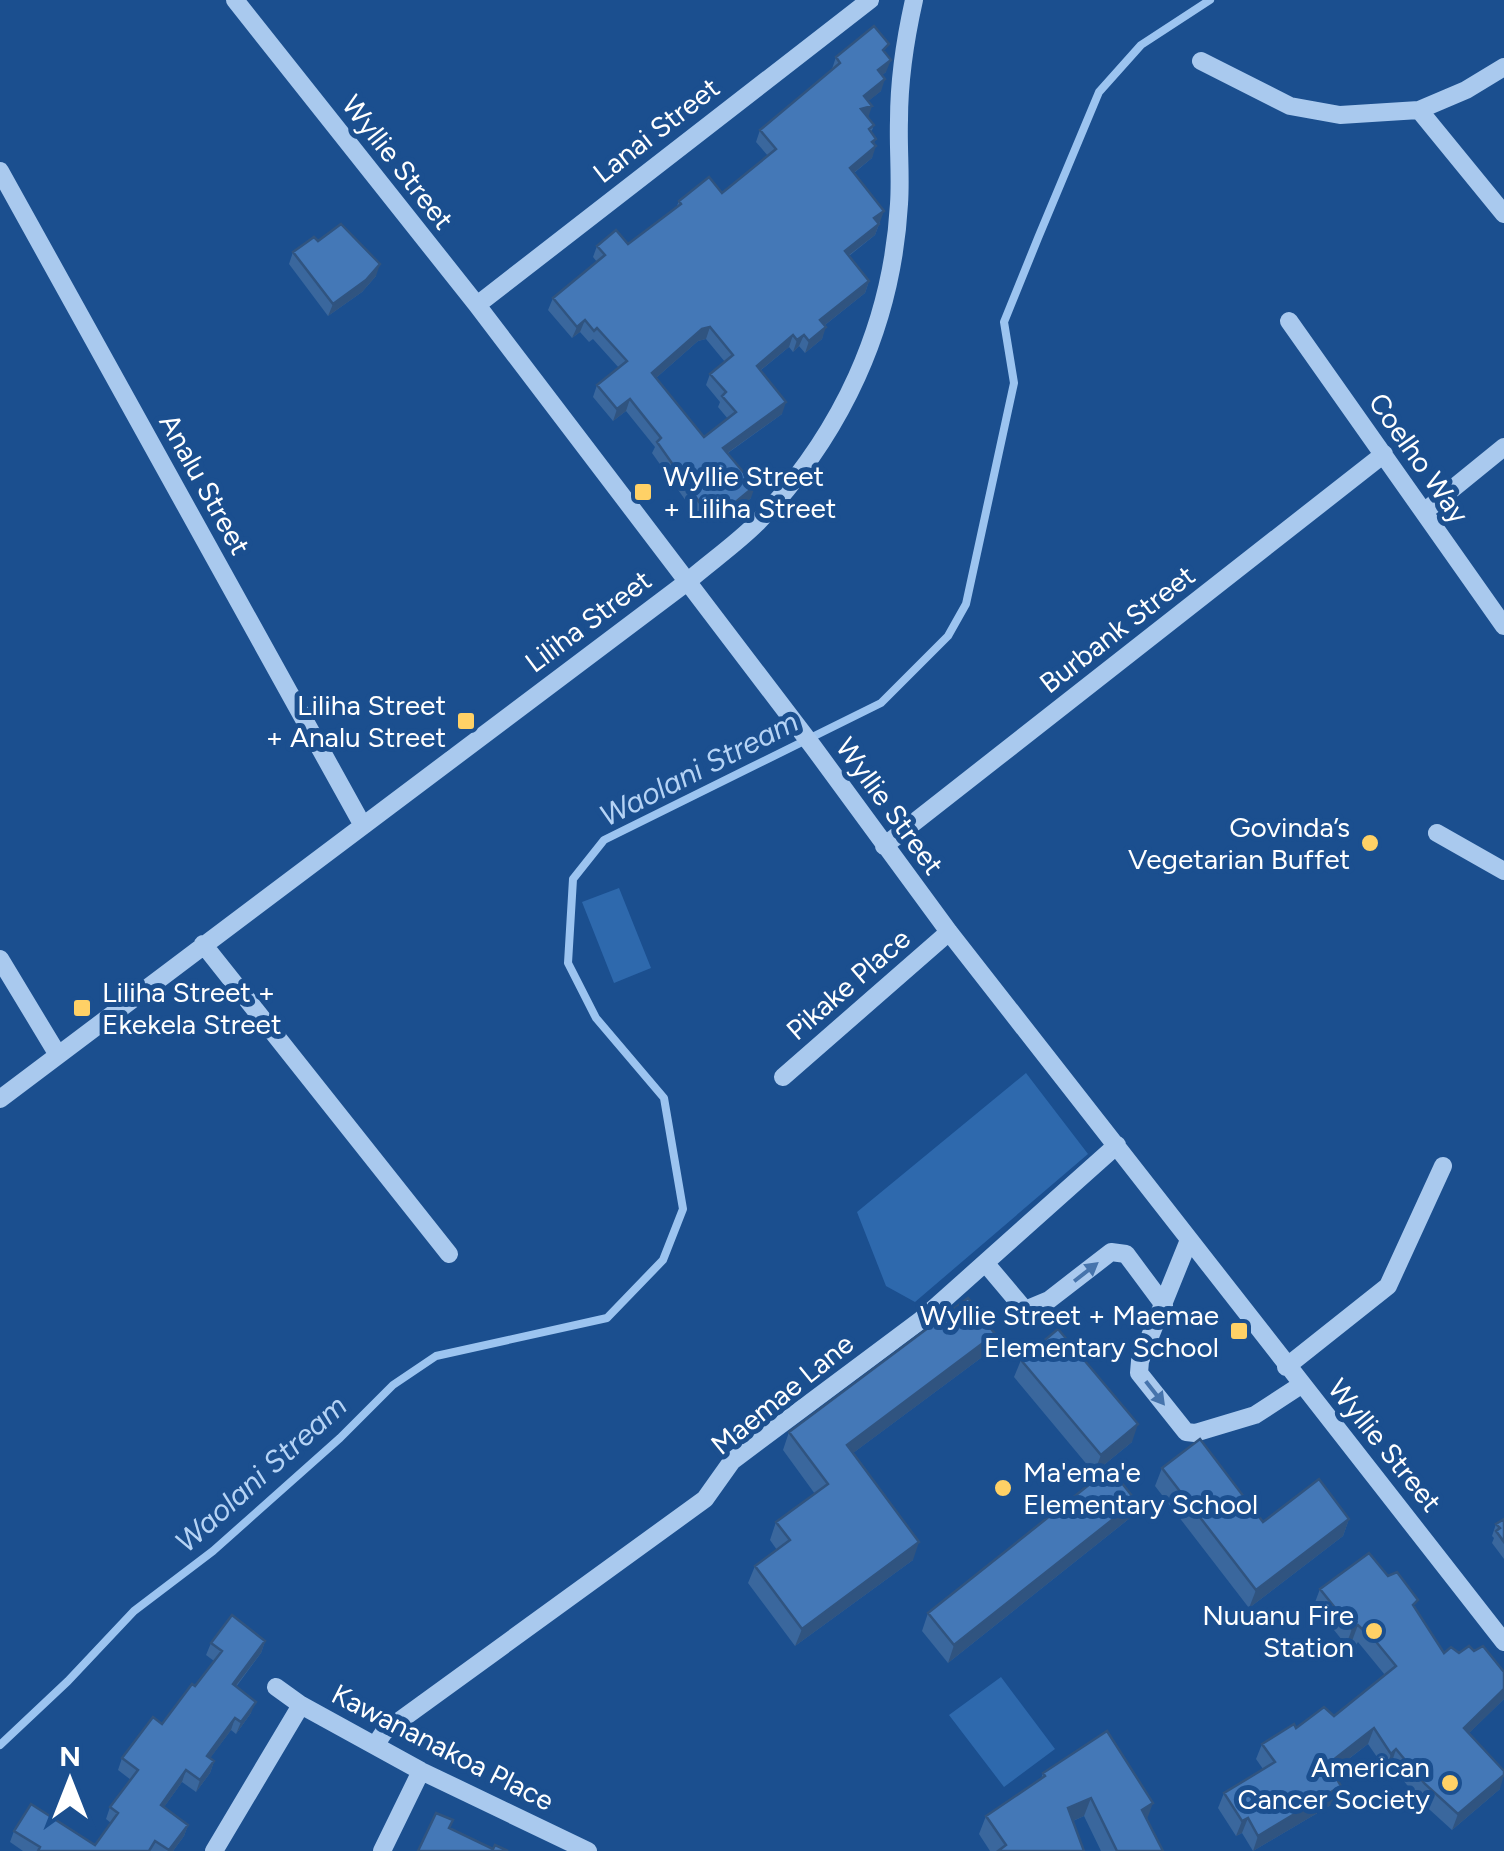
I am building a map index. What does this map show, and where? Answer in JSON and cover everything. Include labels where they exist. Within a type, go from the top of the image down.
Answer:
[{"type":"street","name":"Lanai Street","points":[[477,306],[870,0]]},
{"type":"street","name":"Liliha Street","points":[[0,1099],[688,582],[754,526],[813,458],[839,416],[884,308],[897,236],[900,93],[914,0]]},
{"type":"street","name":"Wyllie Street","points":[[245,4],[814,748],[949,932],[1504,1642]]},
{"type":"street","points":[[1201,61],[1290,106],[1340,115],[1418,110],[1466,90],[1504,67]]},
{"type":"street","points":[[1418,110],[1504,214]]},
{"type":"street","name":"Analu Street","points":[[0,171],[362,824]]},
{"type":"street","name":"Coelho Way","points":[[1289,322],[1503,622]]},
{"type":"street","points":[[1424,512],[1504,447]]},
{"type":"street","name":"Burbank Street","points":[[884,846],[1384,454]]},
{"type":"street","points":[[1437,833],[1504,871]]},
{"type":"street","name":"Pikake Place","points":[[783,1077],[949,932]]},
{"type":"street","points":[[203,944],[449,1254]]},
{"type":"street","points":[[0,958],[58,1055]]},
{"type":"street","name":"Maemae Lane","points":[[376,1744],[384,1732],[706,1500],[732,1461],[921,1320],[1117,1145]]},
{"type":"street","points":[[1286,1367],[1388,1286],[1444,1166]]},
{"type":"street","points":[[1189,1240],[1139,1373],[1186,1432],[1195,1433],[1256,1415],[1300,1385]]},
{"type":"street","points":[[987,1265],[1025,1310],[1049,1300],[1111,1252],[1126,1254],[1164,1305]]},
{"type":"street","name":"Kawananakoa Place","points":[[276,1687],[300,1705],[420,1771],[588,1851]]},
{"type":"street","points":[[214,1851],[300,1705]]},
{"type":"street","points":[[382,1851],[420,1771]]},
{"type":"shaded area","points":[[619,888],[651,968],[614,983],[582,902]]},
{"type":"shaded area","points":[[1026,1073],[1088,1154],[915,1302],[886,1286],[857,1212]]},
{"type":"shaded area","points":[[1001,1677],[1055,1749],[1004,1787],[949,1715]]},
{"type":"building","points":[[874,26],[889,44],[883,50],[891,60],[878,70],[885,79],[864,96],[872,106],[861,109],[874,125],[869,129],[876,146],[850,168],[884,211],[874,218],[879,224],[845,251],[869,281],[820,320],[826,327],[809,341],[804,335],[797,340],[793,335],[757,366],[786,402],[723,448],[755,486],[732,505],[724,496],[707,509],[657,442],[661,438],[630,399],[617,409],[597,385],[627,361],[597,328],[594,331],[585,320],[577,327],[553,298],[605,255],[597,246],[616,230],[628,244],[709,177],[722,193],[776,149],[760,130],[840,63],[836,57]],"holes":[[[710,327],[733,355],[710,374],[726,392],[722,396],[736,412],[704,437],[652,373],[702,329]]]},
{"type":"building","points":[[341,224],[380,264],[366,280],[333,304],[293,252],[314,237],[318,241]]},
{"type":"building","points":[[968,1298],[995,1334],[847,1445],[919,1542],[802,1629],[755,1566],[790,1540],[776,1522],[828,1484],[789,1432]]},
{"type":"building","points":[[1058,1329],[1138,1424],[1101,1455],[1021,1360]]},
{"type":"building","points":[[1200,1439],[1263,1522],[1319,1479],[1349,1519],[1256,1590],[1162,1468]]},
{"type":"building","points":[[1110,1468],[1136,1501],[954,1645],[928,1613]]},
{"type":"building","points":[[1504,1519],[1504,1542],[1496,1524]]},
{"type":"building","points":[[1369,1553],[1388,1576],[1397,1572],[1418,1600],[1413,1605],[1444,1653],[1451,1647],[1459,1653],[1469,1646],[1474,1651],[1483,1646],[1504,1672],[1504,1689],[1464,1728],[1504,1775],[1458,1814],[1425,1784],[1396,1749],[1391,1754],[1374,1728],[1328,1764],[1341,1786],[1258,1836],[1248,1818],[1242,1821],[1224,1793],[1275,1762],[1262,1744],[1294,1724],[1296,1728],[1324,1707],[1334,1716],[1396,1666],[1364,1627],[1352,1629],[1320,1589]]},
{"type":"building","points":[[232,1615],[265,1641],[233,1684],[256,1702],[241,1722],[235,1718],[207,1756],[214,1761],[200,1780],[186,1770],[161,1805],[188,1825],[169,1850],[155,1841],[149,1851],[38,1851],[40,1847],[14,1831],[31,1804],[95,1845],[118,1813],[110,1807],[138,1770],[122,1758],[153,1717],[162,1724],[222,1651],[211,1643]]},
{"type":"building","points":[[1107,1731],[1153,1803],[1142,1810],[1163,1851],[1117,1851],[1091,1798],[1068,1808],[1084,1851],[998,1851],[1006,1845],[986,1816]]},
{"type":"building","points":[[436,1813],[453,1820],[449,1828],[493,1849],[495,1845],[508,1851],[418,1851]]},
{"type":"waterway","name":"Waolani Stream","points":[[0,1745],[134,1611],[213,1551],[340,1438],[393,1385],[436,1356],[607,1318],[663,1260],[683,1209],[664,1098],[596,1018],[568,963],[573,879],[604,840],[881,703],[948,636],[966,604],[1014,383],[1004,322],[1038,238],[1099,92],[1141,45],[1210,0]]},
{"type":"place","name":"Wyllie Street + Liliha Street","points":[[643,492]]},
{"type":"place","name":"Liliha Street + Analu Street","points":[[466,721]]},
{"type":"place","name":"Govinda’s Vegetarian Buffet","points":[[1370,843]]},
{"type":"place","name":"Liliha Street + Ekekela Street","points":[[82,1008]]},
{"type":"place","name":"Wyllie Street + Maemae Elementary School","points":[[1239,1331]]},
{"type":"place","name":"Ma'ema'e Elementary School","points":[[1003,1488]]},
{"type":"place","name":"Nuuanu Fire Station","points":[[1374,1631]]},
{"type":"place","name":"American Cancer Society","points":[[1450,1783]]}]
